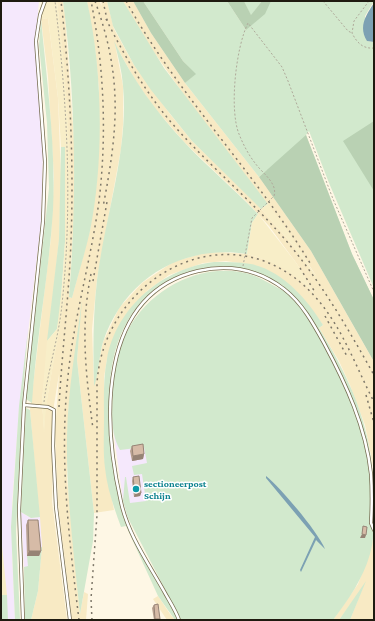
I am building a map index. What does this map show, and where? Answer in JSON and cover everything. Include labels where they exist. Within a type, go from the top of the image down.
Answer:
[{"type":"lane","points":[[23,620],[19,510],[24,405],[43,221],[45,162],[36,41],[40,15],[45,1]]},
{"type":"lane","points":[[179,620],[137,543],[123,509],[110,427],[112,374],[122,335],[134,315],[151,296],[169,283],[191,273],[213,268],[242,270],[260,275],[284,289],[294,298],[309,317],[338,369],[355,408],[364,440],[371,476],[372,523],[374,530]]},
{"type":"lane","points":[[24,405],[54,410],[53,453],[56,507],[70,620]]},
{"type":"path","points":[[43,407],[59,329],[66,243],[66,115],[55,1]]},
{"type":"path","points":[[323,1],[348,31],[352,33],[360,45],[365,48],[374,48]]},
{"type":"path","points":[[352,33],[354,21],[369,1]]},
{"type":"path","points":[[242,270],[250,223],[258,210],[271,199],[276,192],[273,185],[255,164],[246,149],[236,120],[238,54],[242,34],[248,23],[282,67],[333,199],[374,292]]},
{"type":"shaded area","points":[[1,1],[39,1],[35,48],[43,151],[41,223],[19,410],[12,504],[12,553],[15,620],[1,620]]},
{"type":"shaded area","points":[[57,1],[63,1],[65,15],[74,140],[74,216],[69,297],[72,298],[90,230],[97,180],[99,89],[95,49],[87,1],[99,1],[102,6],[101,1],[107,1],[114,29],[134,65],[170,114],[192,141],[255,202],[291,243],[317,277],[277,217],[187,99],[146,41],[123,1],[133,1],[151,33],[185,83],[259,177],[311,251],[374,362],[374,471],[365,425],[350,385],[339,361],[319,328],[323,325],[306,302],[292,287],[253,265],[226,261],[203,263],[169,275],[148,290],[131,309],[116,332],[107,359],[104,377],[104,457],[114,510],[94,513],[77,360],[81,307],[68,413],[67,479],[80,614],[84,592],[88,594],[86,620],[72,620],[58,504],[55,433],[59,374],[54,405],[52,502],[67,620],[31,620],[38,591],[42,547],[30,410],[51,238],[54,177],[48,76],[41,19],[48,18],[58,98],[61,179],[59,240],[42,401],[44,429],[45,411],[65,293],[64,68]],"holes":[[[115,44],[134,78],[153,106],[185,143],[246,201],[269,226],[297,264],[314,293],[287,270],[273,262],[247,254],[219,252],[204,253],[173,262],[142,283],[119,308],[103,342],[94,386],[92,329],[97,279],[121,149],[123,124],[123,86]]]},
{"type":"shaded area","points":[[112,421],[148,439],[148,504],[128,518],[123,501]]},
{"type":"shaded area","points":[[21,512],[31,518],[40,517],[42,547],[39,548],[28,567],[24,567]]},
{"type":"shaded area","points":[[374,533],[374,620],[350,620],[363,587],[339,620],[333,620],[358,584],[369,555]]},
{"type":"shaded area","points":[[158,596],[175,620],[167,620],[153,599]]},
{"type":"green space","points":[[63,1],[87,1],[96,57],[100,116],[98,175],[95,204],[90,231],[72,298],[69,297],[72,260],[74,186],[73,112],[71,75]]},
{"type":"green space","points":[[107,1],[123,1],[164,68],[268,204],[261,209],[192,141],[151,90],[134,65],[113,26]]},
{"type":"green space","points":[[133,1],[143,1],[183,61],[196,74],[185,83],[151,33]]},
{"type":"green space","points":[[143,1],[227,1],[246,30],[266,1],[374,1],[365,16],[367,41],[374,42],[374,288],[329,183],[309,131],[306,135],[352,254],[374,300],[267,170],[259,177],[185,83],[195,74],[183,61]]},
{"type":"green space","points":[[227,1],[244,1],[251,15],[262,1],[271,1],[265,14],[246,30]]},
{"type":"green space","points":[[244,1],[262,1],[251,16]]},
{"type":"green space","points":[[41,19],[50,114],[54,186],[51,234],[36,355],[32,403],[26,399],[49,188],[47,123],[39,45]]},
{"type":"green space","points":[[114,41],[137,82],[165,120],[195,153],[258,214],[252,223],[247,254],[223,252],[200,255],[178,261],[158,271],[141,284],[125,300],[113,320],[103,342],[94,386],[93,359],[97,280],[120,158],[123,134],[124,110],[122,80],[120,64]]},
{"type":"green space","points":[[374,121],[374,191],[343,141]]},
{"type":"green space","points":[[306,135],[352,254],[374,300],[373,360],[311,251],[259,177]]},
{"type":"green space","points":[[61,147],[65,147],[65,242],[60,312],[57,329],[47,341],[59,239]]},
{"type":"green space","points":[[214,262],[246,263],[263,268],[284,280],[302,296],[310,305],[323,325],[319,328],[343,370],[360,411],[366,432],[373,478],[373,541],[367,563],[359,581],[333,620],[181,620],[128,518],[123,501],[126,477],[130,503],[146,501],[142,474],[134,475],[132,466],[147,463],[144,447],[120,450],[112,422],[112,406],[117,359],[128,330],[137,316],[161,293],[175,284],[190,277],[206,273],[223,271],[246,273],[284,291],[284,286],[255,273],[240,269],[212,267],[197,269],[182,274],[167,282],[146,297],[131,316],[120,336],[113,359],[109,407],[110,432],[119,499],[123,516],[130,533],[173,610],[177,620],[175,620],[158,596],[126,526],[121,527],[113,505],[104,462],[105,374],[112,340],[120,323],[131,307],[145,293],[177,272]]},
{"type":"green space","points":[[82,300],[77,360],[94,513],[93,541],[80,614],[69,503],[67,436],[71,385]]},
{"type":"green space","points":[[28,330],[22,405],[16,531],[20,620],[15,620],[11,527],[19,406]]},
{"type":"green space","points":[[26,408],[30,410],[40,517],[31,518],[21,512]]},
{"type":"green space","points":[[42,547],[38,591],[31,620],[25,620],[24,567],[28,566],[27,556],[39,556],[39,548]]},
{"type":"green space","points":[[366,581],[350,620],[339,620]]},
{"type":"green space","points":[[1,595],[7,595],[8,620],[1,620]]},
{"type":"sand","points":[[42,1],[57,1],[65,74],[70,184],[70,220],[65,293],[47,398],[44,434],[42,401],[47,341],[57,329],[62,287],[65,242],[65,147],[61,147],[58,98],[48,18],[37,20]]},
{"type":"sand","points":[[268,204],[288,231],[322,287],[291,243],[261,209]]},
{"type":"sand","points":[[258,214],[297,264],[314,293],[284,269],[266,260],[247,254],[252,223]]},
{"type":"sand","points":[[1,536],[7,595],[1,595]]},
{"type":"water","points":[[374,3],[374,42],[367,41],[364,36],[363,26],[368,12]]},
{"type":"water","points":[[266,476],[281,490],[315,532],[325,549],[316,540],[301,572],[300,570],[315,537],[266,478]]},
{"type":"building","points":[[143,444],[144,454],[133,456],[132,446]]},
{"type":"building","points":[[139,476],[141,493],[135,494],[133,477]]},
{"type":"building","points":[[28,520],[38,520],[41,551],[29,551]]},
{"type":"building","points":[[363,526],[367,527],[366,535],[362,534]]},
{"type":"building","points":[[158,604],[160,619],[155,619],[154,605]]},
{"type":"railway","points":[[59,407],[70,261],[72,210],[72,150],[69,90],[61,1]]},
{"type":"railway","points":[[79,620],[66,498],[65,407],[78,310],[96,223],[103,151],[103,100],[99,50],[91,1]]},
{"type":"railway","points":[[95,1],[110,55],[114,79],[115,104],[112,153],[103,207]]},
{"type":"railway","points":[[103,1],[108,24]]},
{"type":"railway","points":[[126,1],[169,69],[265,196],[310,263]]},
{"type":"railway","points":[[106,19],[135,72],[170,121],[197,151],[269,221],[308,269],[343,321],[374,375]]},
{"type":"railway","points":[[93,281],[107,202]]},
{"type":"railway","points":[[92,620],[91,599],[97,515],[97,384],[104,348],[119,316],[142,290],[169,270],[201,258],[234,255],[268,262],[300,282],[324,308],[343,338],[374,402]]},
{"type":"railway","points":[[300,268],[315,292]]},
{"type":"railway","points":[[91,274],[86,313],[85,352],[93,429]]},
{"type":"railway","points":[[325,316],[348,358]]},
{"type":"railway","points":[[366,395],[374,423]]},
{"type":"place","name":"sectioneerpost Schijn","points":[[136,489]]}]
